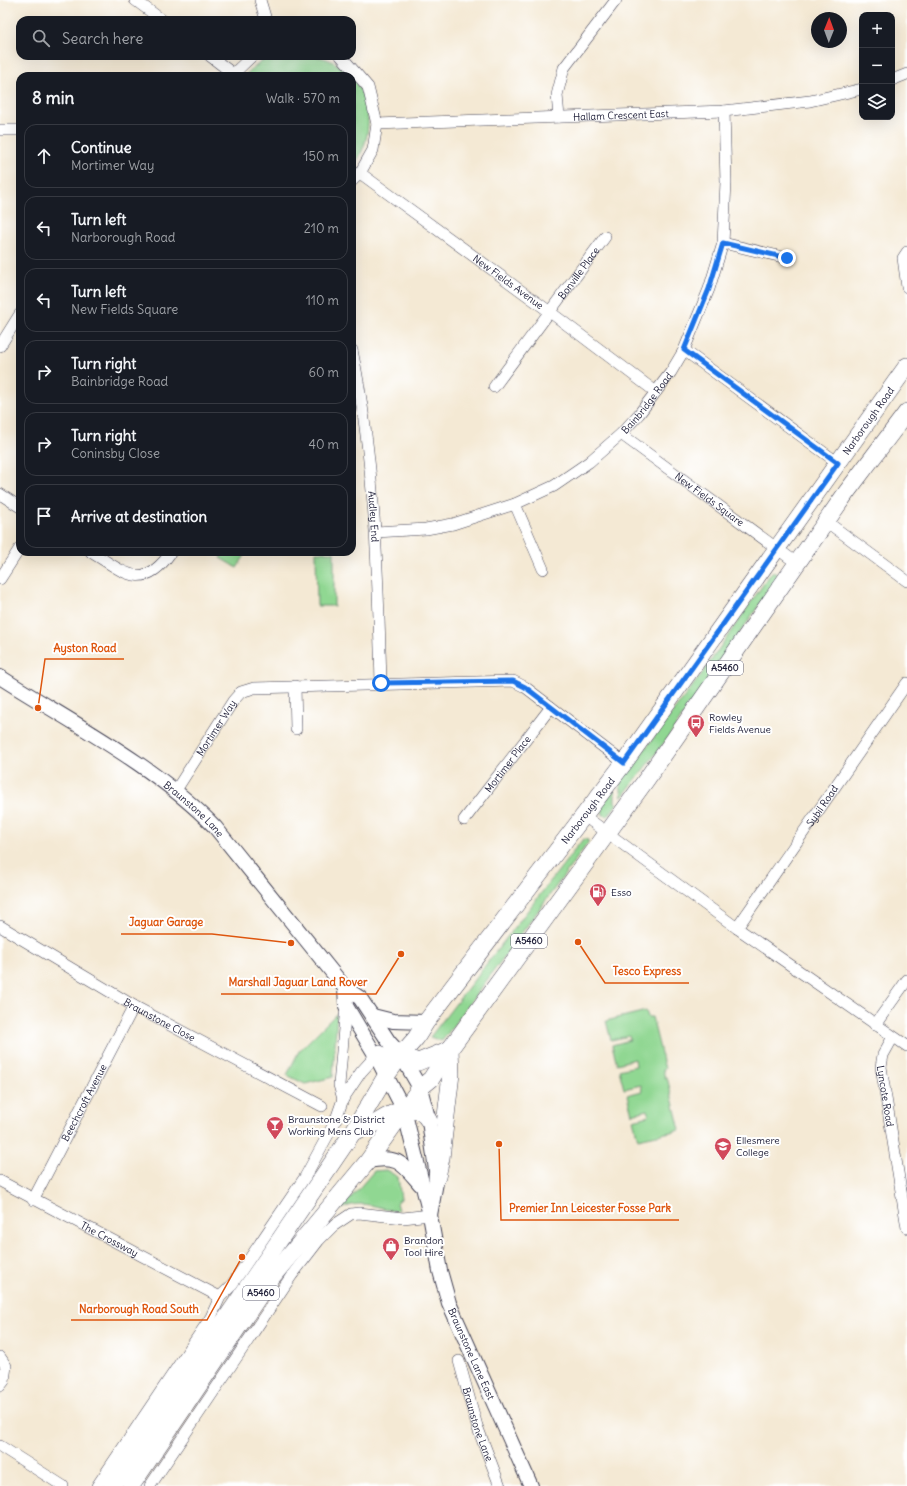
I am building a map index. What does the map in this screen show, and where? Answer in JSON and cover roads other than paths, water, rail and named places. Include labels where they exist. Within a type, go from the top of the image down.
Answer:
[{"type":"main road","name":"Narborough Road","points":[[401,1055],[416,1038],[426,1022],[624,763],[907,366]]},
{"type":"main road","name":"A5460","points":[[131,1486],[271,1278],[368,1161],[420,1088],[431,1079],[450,1049],[646,780],[827,522],[907,412]]},
{"type":"main road","points":[[376,1056],[401,1055],[418,1062],[450,1049],[450,1074],[441,1158],[437,1177]]},
{"type":"main road","name":"A5460","points":[[112,1486],[310,1193],[353,1132],[386,1076],[401,1055]]},
{"type":"main road","points":[[353,1132],[375,1123],[388,1114],[404,1110],[419,1110],[424,1113],[429,1121]]},
{"type":"street","points":[[135,0],[157,16]]},
{"type":"street","points":[[260,0],[265,16]]},
{"type":"street","points":[[559,116],[557,95],[564,68],[614,1]]},
{"type":"street","points":[[215,60],[229,72]]},
{"type":"street","points":[[233,72],[247,60]]},
{"type":"street","points":[[344,60],[355,72]]},
{"type":"street","points":[[356,73],[368,87],[377,124],[373,150],[356,177]]},
{"type":"street","points":[[895,79],[907,74]]},
{"type":"street","name":"Hallam Crescent East","points":[[377,124],[724,111],[810,101],[859,90]]},
{"type":"street","name":"Bainbridge Road","points":[[376,532],[426,529],[453,524],[515,504],[554,486],[589,462],[621,434],[656,392],[684,350],[709,289],[723,243],[726,182],[724,111]]},
{"type":"street","points":[[0,130],[16,130]]},
{"type":"street","name":"New Fields Avenue","points":[[356,177],[550,312],[656,392]]},
{"type":"street","name":"Bonville Place","points":[[494,387],[605,237]]},
{"type":"street","points":[[723,243],[787,258]]},
{"type":"street","points":[[907,252],[903,258],[907,287]]},
{"type":"street","points":[[0,346],[16,320]]},
{"type":"street","points":[[684,350],[838,463]]},
{"type":"street","name":"Audley End","points":[[356,387],[366,429],[376,532],[381,683]]},
{"type":"street","name":"New Fields Square","points":[[621,434],[798,564]]},
{"type":"street","points":[[0,494],[16,504]]},
{"type":"street","points":[[515,504],[543,569]]},
{"type":"street","points":[[827,522],[907,581]]},
{"type":"street","points":[[0,579],[16,554]]},
{"type":"street","points":[[97,556],[128,575],[144,576],[155,571],[168,556]]},
{"type":"street","name":"Braunstone Lane","points":[[0,677],[176,790],[192,803],[215,827],[345,988],[360,998],[389,1042],[401,1055]]},
{"type":"street","name":"Mortimer Way","points":[[176,790],[241,692],[254,688],[381,683],[513,681],[525,687],[624,763]]},
{"type":"street","name":"Sybil Road","points":[[737,928],[907,683]]},
{"type":"street","points":[[295,686],[296,729]]},
{"type":"street","name":"Mortimer Place","points":[[464,820],[551,707]]},
{"type":"street","points":[[583,815],[737,928],[907,1046]]},
{"type":"street","name":"Braunstone Close","points":[[0,926],[134,1006],[322,1106]]},
{"type":"street","points":[[875,1025],[907,980]]},
{"type":"street","points":[[342,1099],[339,1085],[346,1006],[345,988]]},
{"type":"street","name":"Beechcroft Avenue","points":[[33,1200],[134,1006]]},
{"type":"street","points":[[346,1006],[376,1056],[386,1076]]},
{"type":"street","points":[[373,1016],[393,1021],[426,1022]]},
{"type":"street","name":"Lyncote Road","points":[[893,1037],[883,1055],[881,1067],[907,1228]]},
{"type":"street","points":[[97,1486],[211,1317],[220,1297],[231,1286],[305,1178],[334,1122],[342,1099],[361,1072],[389,1042]]},
{"type":"street","name":"Braunstone Lane East","points":[[401,1055],[420,1088],[429,1121],[437,1177],[430,1215]]},
{"type":"street","name":"Braunstone Lane East","points":[[386,1076],[404,1110],[430,1215],[437,1258],[449,1303],[531,1486]]},
{"type":"street","points":[[368,1161],[386,1158],[401,1162],[422,1186]]},
{"type":"street","name":"The Crossway","points":[[0,1181],[33,1200],[220,1297]]},
{"type":"street","points":[[278,1216],[310,1193]]},
{"type":"street","points":[[150,1486],[292,1275],[319,1240],[333,1226],[351,1214],[359,1213],[403,1218],[430,1215]]},
{"type":"street","points":[[0,1357],[6,1366],[4,1380],[0,1386]]},
{"type":"street","name":"Braunstone Lane","points":[[459,1361],[477,1426],[500,1486]]},
{"type":"street","points":[[0,1446],[63,1486]]},
{"type":"place","name":"Ayston Road","points":[[38,708]]},
{"type":"place","name":"Rowley Fields Avenue","points":[[696,738]]},
{"type":"place","name":"Esso","points":[[598,907]]},
{"type":"place","name":"Tesco Express","points":[[578,942]]},
{"type":"place","name":"Jaguar Garage","points":[[291,943]]},
{"type":"place","name":"Marshall Jaguar Land Rover","points":[[401,954]]},
{"type":"place","name":"Braunstone & District Working Mens Club","points":[[275,1140]]},
{"type":"place","name":"Premier Inn Leicester Fosse Park","points":[[499,1144]]},
{"type":"place","name":"Ellesmere College","points":[[723,1161]]},
{"type":"place","name":"Narborough Road South","points":[[242,1257]]},
{"type":"place","name":"Brandon Tool Hire","points":[[391,1261]]}]
